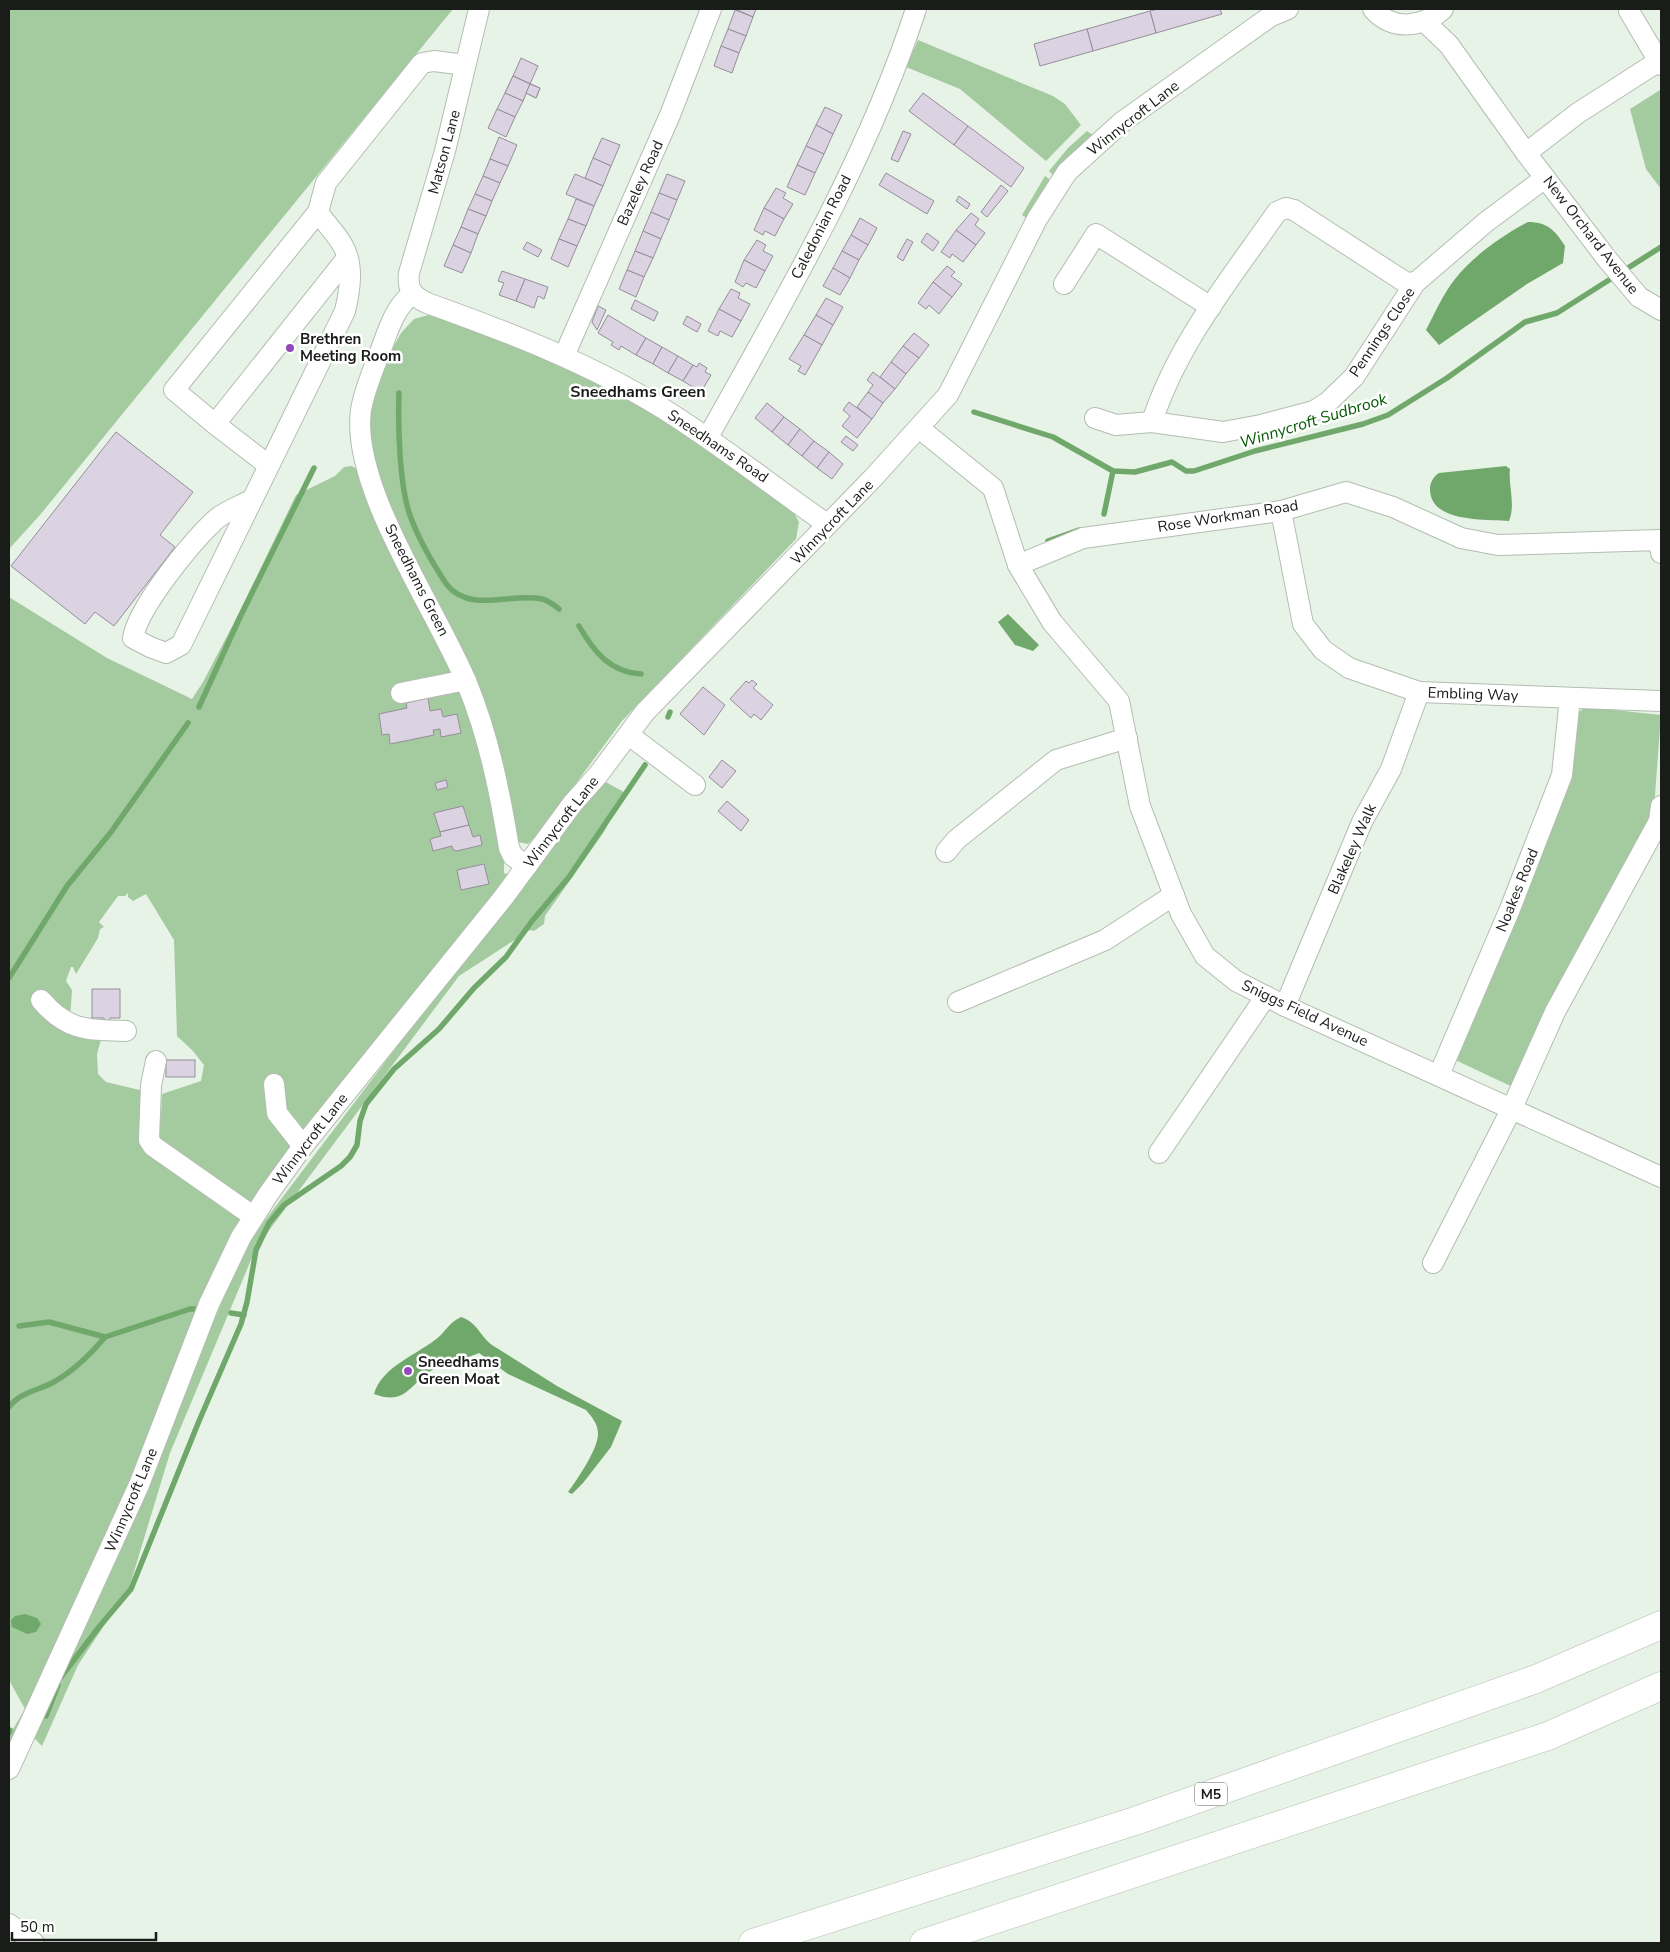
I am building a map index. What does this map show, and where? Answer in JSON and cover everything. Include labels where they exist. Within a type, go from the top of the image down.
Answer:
[{"type":"highway","name":"M5","points":[[753,1943],[1144,1818],[1536,1679],[1661,1625]]},
{"type":"highway","points":[[924,1943],[1548,1736],[1661,1686]]},
{"type":"street","name":"Matson Lane","points":[[412,294],[408,283],[409,273],[445,151],[479,9]]},
{"type":"street","name":"Bazeley Road","points":[[564,356],[670,115],[711,9]]},
{"type":"street","name":"Caledonian Road","points":[[708,437],[825,224],[895,66],[916,9]]},
{"type":"street","points":[[1373,9],[1391,22],[1406,25],[1425,22],[1442,9]]},
{"type":"street","name":"New Orchard Avenue","points":[[1442,9],[1449,45]]},
{"type":"street","name":"Winnycroft Lane","points":[[9,1769],[139,1485],[209,1304],[253,1216],[303,1146],[493,911],[573,803],[598,775],[645,712],[782,574],[948,395],[1037,219],[1067,172],[1122,122],[1274,11]]},
{"type":"street","points":[[1526,153],[1578,113],[1660,63],[1629,11]]},
{"type":"street","name":"New Orchard Avenue","points":[[1425,22],[1449,45],[1526,153],[1607,259],[1639,297],[1661,310]]},
{"type":"street","points":[[268,466],[174,390],[318,212],[326,183],[422,63],[434,61],[465,65]]},
{"type":"street","name":"Pennings Close","points":[[1095,418],[1116,425],[1152,422],[1223,432],[1261,425],[1314,411],[1328,402],[1354,377],[1415,283],[1486,222],[1546,178]]},
{"type":"street","name":"Pennings Close","points":[[1152,422],[1162,390],[1173,368],[1211,307],[1277,212],[1286,208],[1294,210],[1406,282],[1415,283]]},
{"type":"street","points":[[251,500],[215,520],[164,580],[136,624],[134,638],[166,653],[181,645],[345,311],[349,292],[350,270],[344,246],[318,212]]},
{"type":"street","points":[[1064,284],[1096,234],[1211,307]]},
{"type":"street","points":[[216,424],[347,258]]},
{"type":"street","name":"Sneedhams Road","points":[[412,294],[427,303],[564,356],[634,391],[708,437],[827,524]]},
{"type":"street","name":"Sneedhams Green","points":[[412,294],[399,307],[374,369],[361,410],[361,443],[373,490],[466,680],[485,732],[509,848],[513,856],[527,866]]},
{"type":"street","name":"Sniggs Field Avenue","points":[[919,428],[993,488],[1018,566],[1052,622],[1119,700],[1140,806],[1181,914],[1205,956],[1236,981],[1285,1006],[1661,1177]]},
{"type":"street","name":"Rose Workman Road","points":[[1018,566],[1084,538],[1281,511],[1346,492],[1393,507],[1461,538],[1498,545],[1659,540],[1661,553]]},
{"type":"street","name":"Embling Way","points":[[1281,511],[1303,624],[1323,650],[1349,668],[1419,692],[1661,701]]},
{"type":"street","points":[[401,693],[466,680]]},
{"type":"street","name":"Blakeley Walk","points":[[1285,1006],[1362,822],[1391,769],[1419,692]]},
{"type":"street","name":"Noakes Road","points":[[1439,1075],[1510,909],[1562,775],[1570,698]]},
{"type":"street","points":[[629,734],[695,785]]},
{"type":"street","points":[[946,852],[956,840],[1056,760],[1127,738]]},
{"type":"street","points":[[1433,1263],[1512,1108],[1555,1012],[1659,821],[1661,806]]},
{"type":"street","points":[[958,1002],[1105,940],[1174,895]]},
{"type":"street","points":[[1159,1153],[1266,996]]},
{"type":"street","points":[[41,1000],[58,1018],[68,1024],[90,1030],[126,1031]]},
{"type":"street","points":[[156,1061],[151,1085],[149,1140],[153,1146],[253,1216]]},
{"type":"street","points":[[274,1084],[277,1113],[303,1146]]},
{"type":"street","points":[[9,1924],[34,1943]]},
{"type":"shaded area","points":[[9,9],[453,9],[40,515],[9,549]]},
{"type":"shaded area","points":[[918,40],[1053,96],[1065,104],[1081,125],[1046,161],[960,89],[906,67]]},
{"type":"shaded area","points":[[1660,90],[1661,189],[1646,169],[1630,109]]},
{"type":"shaded area","points":[[1087,131],[1093,135],[1055,177],[1049,171],[1068,148]]},
{"type":"shaded area","points":[[1045,176],[1051,180],[1028,219],[1022,215]]},
{"type":"shaded area","points":[[1528,222],[1545,225],[1558,236],[1565,246],[1563,263],[1527,284],[1439,345],[1426,330],[1451,285],[1462,270],[1479,254]]},
{"type":"shaded area","name":"Sneedhams Green","points":[[432,314],[562,364],[675,425],[793,511],[799,522],[796,539],[622,721],[540,832],[528,844],[518,842],[502,786],[389,514],[364,425],[384,364],[401,333],[414,319]]},
{"type":"shaded area","points":[[352,466],[358,470],[472,715],[504,858],[504,873],[509,875],[285,1163],[164,1408],[9,1757],[9,1736],[25,1709],[9,1680],[9,597],[107,658],[192,699],[238,615],[296,495],[335,476],[344,467]],"holes":[[[128,893],[128,897],[133,901],[146,894],[174,940],[177,1036],[204,1065],[201,1081],[162,1094],[161,1119],[141,1121],[144,1091],[106,1082],[98,1074],[97,1054],[102,1036],[70,1021],[72,990],[66,981],[71,967],[73,967],[76,974],[98,938],[100,929],[104,927],[99,922],[118,896],[125,896]]]},
{"type":"shaded area","points":[[1506,466],[1510,469],[1512,502],[1509,521],[1473,519],[1449,514],[1439,508],[1432,500],[1431,484],[1439,473]]},
{"type":"shaded area","points":[[1008,614],[1039,645],[1033,651],[1015,645],[998,622]]},
{"type":"shaded area","points":[[1586,707],[1661,715],[1653,822],[1517,1089],[1451,1058],[1577,713]]},
{"type":"shaded area","points":[[600,779],[624,792],[604,832],[545,916],[544,924],[534,931],[530,930],[459,976],[256,1248],[170,1453],[129,1588],[78,1665],[42,1746],[33,1737],[247,1244]]},
{"type":"shaded area","points":[[461,1317],[471,1322],[492,1345],[557,1386],[622,1421],[611,1447],[572,1494],[568,1492],[595,1448],[598,1434],[596,1424],[586,1410],[508,1374],[479,1353],[434,1369],[401,1395],[385,1397],[374,1394],[384,1376],[391,1369],[435,1340],[453,1322]]},
{"type":"shaded area","points":[[25,1614],[37,1618],[41,1624],[36,1632],[27,1634],[12,1627],[11,1620],[15,1616]]},
{"type":"building","points":[[735,9],[756,9],[753,17]]},
{"type":"building","points":[[1158,9],[1220,9],[1222,14],[1156,33],[1150,11]]},
{"type":"building","points":[[735,10],[753,17],[746,36],[728,29]]},
{"type":"building","points":[[1150,11],[1156,33],[1093,51],[1087,29]]},
{"type":"building","points":[[728,29],[746,36],[739,53],[721,46]]},
{"type":"building","points":[[1087,29],[1093,51],[1040,66],[1034,44]]},
{"type":"building","points":[[721,46],[739,53],[732,73],[714,66]]},
{"type":"building","points":[[521,58],[538,66],[530,84],[513,76]]},
{"type":"building","points":[[513,76],[540,88],[536,98],[526,93],[523,101],[505,93]]},
{"type":"building","points":[[513,76],[530,84],[523,101],[505,93]]},
{"type":"building","points":[[530,84],[540,88],[536,98],[526,93]]},
{"type":"building","points":[[505,93],[523,101],[515,117],[497,109]]},
{"type":"building","points":[[923,93],[968,126],[954,145],[909,111]]},
{"type":"building","points":[[825,107],[842,115],[833,134],[816,125]]},
{"type":"building","points":[[497,109],[515,117],[506,137],[488,128]]},
{"type":"building","points":[[816,125],[833,134],[824,154],[806,146]]},
{"type":"building","points":[[968,126],[1024,168],[1011,187],[954,145]]},
{"type":"building","points":[[903,131],[911,134],[898,162],[891,159]]},
{"type":"building","points":[[499,137],[517,145],[508,166],[490,159]]},
{"type":"building","points":[[602,138],[620,145],[611,166],[593,158]]},
{"type":"building","points":[[806,146],[824,154],[815,173],[797,165]]},
{"type":"building","points":[[593,158],[611,166],[603,186],[585,178]]},
{"type":"building","points":[[490,159],[508,166],[500,183],[483,176]]},
{"type":"building","points":[[797,165],[815,173],[805,195],[787,187]]},
{"type":"building","points":[[886,173],[934,201],[927,214],[879,185]]},
{"type":"building","points":[[575,174],[603,186],[594,206],[566,194]]},
{"type":"building","points":[[667,174],[685,181],[677,200],[659,193]]},
{"type":"building","points":[[483,176],[500,183],[492,201],[475,194]]},
{"type":"building","points":[[1001,185],[1008,191],[987,217],[981,212]]},
{"type":"building","points":[[776,188],[786,193],[783,198],[793,204],[784,219],[764,208]]},
{"type":"building","points":[[659,193],[677,200],[669,220],[651,212]]},
{"type":"building","points":[[475,194],[492,201],[486,216],[468,209]]},
{"type":"building","points":[[959,196],[970,204],[967,209],[956,201]]},
{"type":"building","points":[[576,199],[594,206],[586,226],[568,219]]},
{"type":"building","points":[[764,208],[784,219],[775,236],[765,231],[763,235],[754,230]]},
{"type":"building","points":[[468,209],[486,216],[478,234],[461,227]]},
{"type":"building","points":[[651,212],[669,220],[661,239],[643,231]]},
{"type":"building","points":[[971,213],[979,219],[975,225],[985,233],[976,245],[956,230]]},
{"type":"building","points":[[860,218],[877,228],[868,245],[851,235]]},
{"type":"building","points":[[568,219],[586,226],[577,246],[559,239]]},
{"type":"building","points":[[461,227],[478,234],[471,253],[453,245]]},
{"type":"building","points":[[956,230],[976,245],[963,262],[952,254],[950,258],[941,252]]},
{"type":"building","points":[[643,231],[661,239],[653,258],[635,251]]},
{"type":"building","points":[[927,233],[939,242],[933,251],[921,242]]},
{"type":"building","points":[[851,235],[868,245],[859,260],[842,251]]},
{"type":"building","points":[[559,239],[577,246],[568,267],[551,259]]},
{"type":"building","points":[[907,239],[913,242],[903,261],[897,257]]},
{"type":"building","points":[[757,240],[766,245],[763,251],[773,256],[765,271],[744,260]]},
{"type":"building","points":[[527,242],[542,250],[538,257],[523,249]]},
{"type":"building","points":[[453,245],[471,253],[462,273],[444,266]]},
{"type":"building","points":[[635,251],[653,258],[644,277],[627,270]]},
{"type":"building","points":[[842,251],[859,260],[850,278],[833,268]]},
{"type":"building","points":[[744,260],[765,271],[756,288],[746,283],[743,287],[735,282]]},
{"type":"building","points":[[947,266],[955,272],[951,276],[962,284],[952,297],[933,282]]},
{"type":"building","points":[[833,268],[850,278],[840,295],[823,286]]},
{"type":"building","points":[[627,270],[644,277],[636,297],[619,289]]},
{"type":"building","points":[[502,271],[525,279],[516,301],[499,295],[504,283],[498,281]]},
{"type":"building","points":[[525,279],[548,287],[544,299],[538,296],[534,308],[516,301]]},
{"type":"building","points":[[933,282],[952,297],[939,314],[929,305],[926,309],[918,303]]},
{"type":"building","points":[[731,289],[740,293],[738,298],[750,304],[741,321],[719,309]]},
{"type":"building","points":[[826,298],[843,307],[833,325],[816,315]]},
{"type":"building","points":[[635,300],[658,312],[654,321],[631,309]]},
{"type":"building","points":[[598,306],[606,310],[597,330],[592,322]]},
{"type":"building","points":[[719,309],[741,321],[732,337],[720,331],[718,336],[708,331]]},
{"type":"building","points":[[608,315],[646,338],[636,355],[621,346],[619,350],[611,345],[613,342],[598,333]]},
{"type":"building","points":[[816,315],[833,325],[822,345],[804,335]]},
{"type":"building","points":[[687,316],[701,324],[697,332],[683,324]]},
{"type":"building","points":[[914,333],[929,345],[919,358],[903,346]]},
{"type":"building","points":[[804,335],[822,345],[805,375],[798,371],[801,366],[789,359]]},
{"type":"building","points":[[646,338],[662,347],[653,364],[636,355]]},
{"type":"building","points":[[903,346],[919,358],[906,374],[891,362]]},
{"type":"building","points":[[662,347],[678,356],[668,373],[653,364]]},
{"type":"building","points":[[678,356],[693,365],[683,381],[668,373]]},
{"type":"building","points":[[891,362],[906,374],[895,389],[880,377]]},
{"type":"building","points":[[699,363],[707,368],[705,372],[711,375],[701,392],[683,381],[693,365],[697,367]]},
{"type":"building","points":[[873,372],[895,389],[883,403],[868,392],[873,385],[867,380]]},
{"type":"building","points":[[868,392],[883,403],[872,419],[857,407]]},
{"type":"building","points":[[849,402],[872,419],[857,438],[842,426],[850,416],[843,410]]},
{"type":"building","points":[[767,403],[784,417],[772,432],[755,418]]},
{"type":"building","points":[[784,417],[800,429],[788,445],[772,432]]},
{"type":"building","points":[[800,429],[814,441],[802,456],[788,445]]},
{"type":"building","points":[[116,432],[193,492],[160,535],[175,547],[114,626],[95,612],[85,624],[11,566]]},
{"type":"building","points":[[846,436],[858,445],[853,451],[841,442]]},
{"type":"building","points":[[814,441],[829,452],[817,468],[802,456]]},
{"type":"building","points":[[829,452],[843,464],[832,479],[817,468]]},
{"type":"building","points":[[752,680],[757,684],[753,688],[773,705],[761,720],[754,714],[751,718],[730,699],[746,681],[749,683]]},
{"type":"building","points":[[703,687],[725,705],[704,735],[680,714]]},
{"type":"building","points":[[428,698],[430,711],[441,709],[443,717],[457,714],[461,733],[441,737],[440,729],[433,730],[434,735],[390,744],[389,734],[382,735],[379,714],[407,708],[406,703]]},
{"type":"building","points":[[722,760],[736,771],[722,788],[709,777]]},
{"type":"building","points":[[446,780],[448,787],[437,790],[435,783]]},
{"type":"building","points":[[727,801],[749,820],[741,831],[718,811]]},
{"type":"building","points":[[463,806],[469,825],[440,832],[434,813]]},
{"type":"building","points":[[469,825],[473,837],[480,835],[482,845],[457,851],[453,850],[452,846],[433,851],[430,839],[441,836],[440,832]]},
{"type":"building","points":[[484,864],[489,884],[461,890],[457,870]]},
{"type":"building","points":[[92,989],[120,989],[120,1018],[110,1018],[110,1021],[104,1021],[104,1018],[92,1018]]},
{"type":"building","points":[[166,1060],[195,1060],[195,1077],[166,1077]]},
{"type":"waterway","name":"Winnycroft Sudbrook","points":[[974,412],[1053,437],[1113,471],[1135,472],[1172,462],[1186,471],[1194,471],[1255,451],[1363,424],[1388,415],[1447,378],[1525,322],[1557,313],[1661,247]]},
{"type":"waterway","points":[[399,393],[400,456],[407,505],[423,544],[447,585],[457,594],[468,598],[480,600],[542,599],[559,609]]},
{"type":"waterway","points":[[199,707],[240,617],[314,468]]},
{"type":"waterway","points":[[1104,514],[1113,471]]},
{"type":"waterway","points":[[1048,541],[1079,530]]},
{"type":"waterway","points":[[579,626],[604,659],[620,669],[641,674]]},
{"type":"waterway","points":[[668,717],[670,712]]},
{"type":"waterway","points":[[9,978],[67,886],[111,832],[188,723]]},
{"type":"waterway","points":[[61,1677],[131,1589],[199,1421],[241,1324],[247,1302],[256,1250],[269,1223],[284,1205],[341,1166],[350,1157],[357,1145],[360,1121],[366,1104],[394,1069],[439,1029],[474,988],[506,957],[532,921],[569,877],[645,765]]},
{"type":"waterway","points":[[19,1326],[49,1322],[105,1337],[190,1309],[202,1309]]},
{"type":"waterway","points":[[231,1313],[244,1315]]},
{"type":"waterway","points":[[9,1407],[18,1398],[52,1383],[74,1368],[105,1337]]},
{"type":"waterway","points":[[46,1716],[58,1685]]},
{"type":"place","name":"Brethren Meeting Room","points":[[290,348]]},
{"type":"place","name":"Sneedhams Green Moat","points":[[408,1371]]},
{"type":"district","name":"Sneedhams Green","points":[[638,391]]}]
